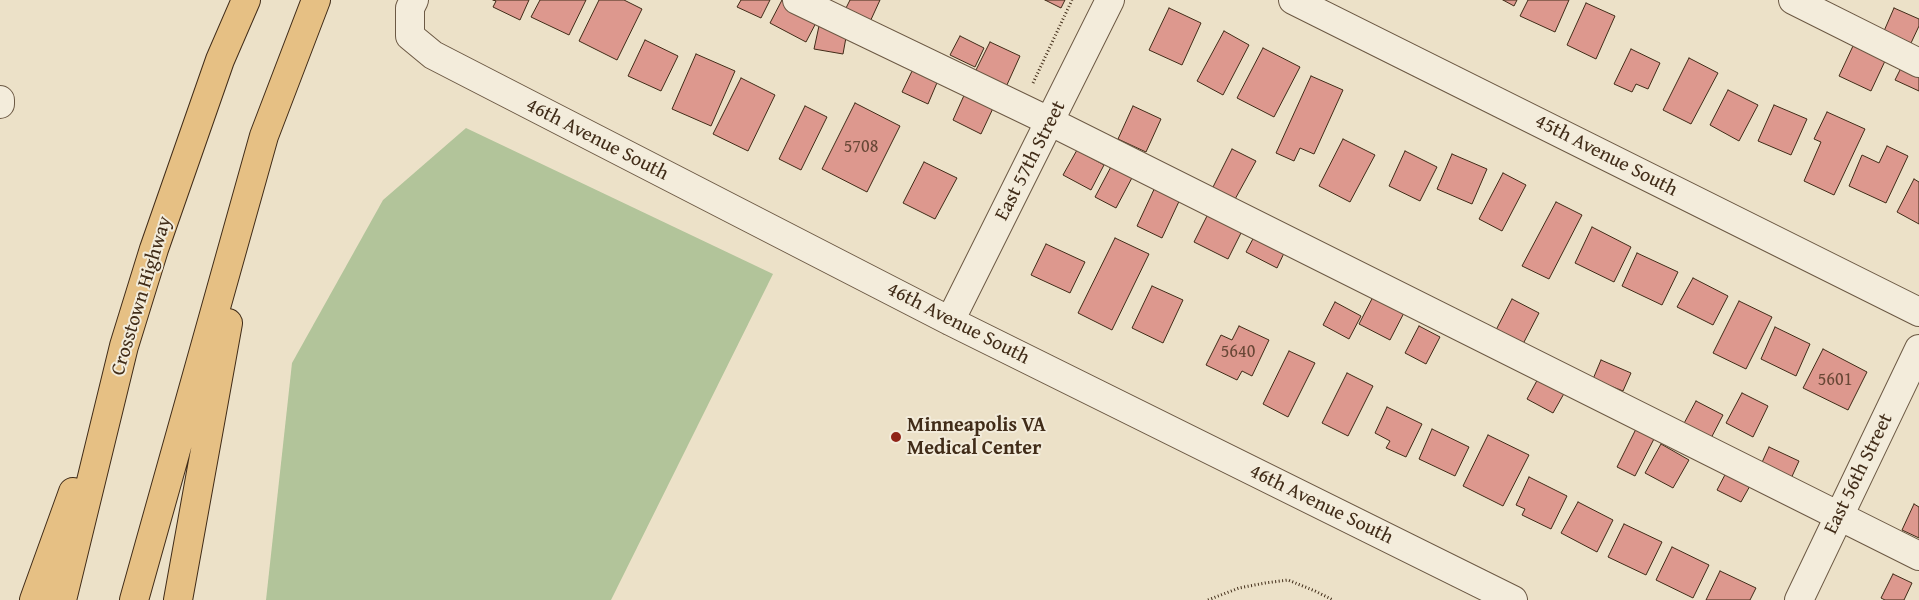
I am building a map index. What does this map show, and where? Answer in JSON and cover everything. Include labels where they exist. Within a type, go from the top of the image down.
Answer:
[{"type":"highway","name":"Crosstown Highway","points":[[62,600],[124,346],[154,249],[220,60],[246,0]]},
{"type":"highway","points":[[134,600],[264,136],[316,0]]},
{"type":"highway","points":[[178,600],[264,136]]},
{"type":"highway","points":[[34,600],[124,346]]},
{"type":"street","name":"46th Avenue South","points":[[414,0],[410,8],[410,36],[433,55],[950,321],[1513,600]]},
{"type":"street","points":[[797,0],[1051,122],[1919,556]]},
{"type":"street","name":"East 57th Street","points":[[950,321],[1051,122],[1110,0]]},
{"type":"street","name":"45th Avenue South","points":[[1293,0],[1919,312]]},
{"type":"street","points":[[1793,0],[1919,63]]},
{"type":"street","name":"East 56th Street","points":[[1799,600],[1919,348]]},
{"type":"path","points":[[1208,600],[1239,588],[1264,582],[1288,580],[1315,590],[1333,600]]},
{"type":"green space","points":[[466,128],[773,274],[611,600],[266,600],[292,363],[383,200]]},
{"type":"building","points":[[493,0],[529,0],[520,20],[493,7],[496,1]]},
{"type":"building","points":[[540,0],[586,0],[569,35],[531,17]]},
{"type":"building","points":[[599,0],[624,0],[642,9],[617,60],[579,41]]},
{"type":"building","points":[[741,0],[770,0],[761,18],[737,7]]},
{"type":"building","points":[[782,0],[818,19],[806,42],[770,23]]},
{"type":"building","points":[[850,0],[880,0],[869,24],[844,12]]},
{"type":"building","points":[[1045,0],[1065,0],[1061,8]]},
{"type":"building","points":[[1503,0],[1517,0],[1514,6]]},
{"type":"building","points":[[1528,0],[1569,0],[1555,32],[1520,16]]},
{"type":"building","points":[[1586,3],[1615,16],[1596,59],[1567,45]]},
{"type":"building","points":[[1169,8],[1201,23],[1182,65],[1149,50]]},
{"type":"building","points":[[1894,8],[1919,19],[1919,26],[1911,43],[1884,31]]},
{"type":"building","points":[[819,26],[847,32],[843,54],[814,49]]},
{"type":"building","points":[[1224,31],[1249,45],[1223,95],[1197,81]]},
{"type":"building","points":[[960,36],[984,48],[975,67],[950,55]]},
{"type":"building","points":[[645,40],[678,56],[661,91],[628,76]]},
{"type":"building","points":[[990,42],[1020,56],[1006,87],[975,72]]},
{"type":"building","points":[[1853,46],[1885,61],[1871,91],[1839,76]]},
{"type":"building","points":[[1263,48],[1300,67],[1274,117],[1237,98]]},
{"type":"building","points":[[1631,49],[1660,63],[1648,89],[1636,84],[1632,92],[1614,84]]},
{"type":"building","points":[[696,54],[735,71],[711,126],[672,109]]},
{"type":"building","points":[[1689,58],[1718,73],[1691,124],[1663,110]]},
{"type":"building","points":[[1904,62],[1919,69],[1919,91],[1895,80]]},
{"type":"building","points":[[914,67],[939,78],[928,104],[902,92]]},
{"type":"building","points":[[1311,76],[1343,90],[1314,154],[1300,148],[1294,161],[1276,153]]},
{"type":"building","points":[[741,78],[775,95],[748,151],[713,134]]},
{"type":"building","points":[[1728,90],[1758,105],[1739,141],[1710,125]]},
{"type":"building","points":[[966,91],[995,104],[981,134],[953,120]]},
{"type":"building","points":[[855,103],[900,126],[867,192],[822,169]]},
{"type":"building","points":[[1774,105],[1807,119],[1791,155],[1758,141]]},
{"type":"building","points":[[805,106],[827,117],[801,170],[779,159]]},
{"type":"building","points":[[1133,106],[1161,119],[1146,152],[1118,139]]},
{"type":"building","points":[[1827,112],[1865,129],[1834,195],[1804,181],[1821,142],[1814,139]]},
{"type":"building","points":[[1343,139],[1375,155],[1350,202],[1319,186]]},
{"type":"building","points":[[1887,146],[1908,156],[1886,203],[1849,186],[1862,155],[1879,163]]},
{"type":"building","points":[[1232,149],[1256,161],[1234,201],[1212,189]]},
{"type":"building","points":[[1077,150],[1104,165],[1091,190],[1063,175]]},
{"type":"building","points":[[1405,151],[1437,167],[1420,201],[1389,186]]},
{"type":"building","points":[[1452,154],[1487,169],[1472,204],[1437,189]]},
{"type":"building","points":[[924,162],[957,178],[935,219],[903,203]]},
{"type":"building","points":[[1113,163],[1134,174],[1116,208],[1095,197]]},
{"type":"building","points":[[1503,173],[1526,185],[1502,231],[1479,219]]},
{"type":"building","points":[[1914,179],[1919,182],[1919,224],[1897,212]]},
{"type":"building","points":[[1157,183],[1182,195],[1162,238],[1137,226]]},
{"type":"building","points":[[1556,202],[1582,215],[1549,279],[1522,266]]},
{"type":"building","points":[[1210,210],[1244,227],[1228,259],[1194,242]]},
{"type":"building","points":[[1592,227],[1631,247],[1614,282],[1575,263]]},
{"type":"building","points":[[1255,235],[1285,251],[1277,268],[1246,252]]},
{"type":"building","points":[[1115,238],[1149,254],[1112,330],[1078,313]]},
{"type":"building","points":[[1046,244],[1085,262],[1070,293],[1031,275]]},
{"type":"building","points":[[1637,253],[1678,272],[1662,305],[1622,286]]},
{"type":"building","points":[[1693,278],[1728,296],[1713,325],[1677,307]]},
{"type":"building","points":[[1152,286],[1183,300],[1163,343],[1132,328]]},
{"type":"building","points":[[1376,291],[1407,307],[1390,340],[1359,324]]},
{"type":"building","points":[[1512,299],[1539,313],[1523,344],[1496,330]]},
{"type":"building","points":[[1739,301],[1772,317],[1746,369],[1713,353]]},
{"type":"building","points":[[1335,302],[1361,316],[1349,339],[1323,325]]},
{"type":"building","points":[[1239,326],[1269,340],[1252,376],[1242,371],[1237,380],[1206,365],[1221,335],[1232,340]]},
{"type":"building","points":[[1419,326],[1440,337],[1426,364],[1405,353]]},
{"type":"building","points":[[1775,327],[1810,344],[1796,376],[1761,359]]},
{"type":"building","points":[[1823,349],[1867,372],[1848,410],[1803,388]]},
{"type":"building","points":[[1289,351],[1315,363],[1288,417],[1263,404]]},
{"type":"building","points":[[1601,360],[1631,373],[1623,391],[1593,379]]},
{"type":"building","points":[[1347,373],[1373,386],[1348,436],[1322,423]]},
{"type":"building","points":[[1540,375],[1566,390],[1553,413],[1527,399]]},
{"type":"building","points":[[1742,393],[1768,406],[1753,437],[1726,423]]},
{"type":"building","points":[[1696,401],[1723,415],[1708,444],[1681,429]]},
{"type":"building","points":[[1387,407],[1422,424],[1406,457],[1386,448],[1390,441],[1375,433]]},
{"type":"building","points":[[1638,425],[1656,435],[1635,476],[1617,467]]},
{"type":"building","points":[[1432,429],[1469,447],[1455,476],[1419,459]]},
{"type":"building","points":[[1488,435],[1529,455],[1503,506],[1463,486]]},
{"type":"building","points":[[1661,444],[1689,460],[1673,488],[1645,473]]},
{"type":"building","points":[[1769,447],[1799,461],[1789,483],[1759,469]]},
{"type":"building","points":[[1727,471],[1751,484],[1741,502],[1717,490]]},
{"type":"building","points":[[1529,477],[1567,496],[1551,529],[1522,515],[1525,509],[1516,505]]},
{"type":"building","points":[[1578,502],[1613,520],[1597,552],[1561,533]]},
{"type":"building","points":[[1914,504],[1919,507],[1919,538],[1902,530]]},
{"type":"building","points":[[1624,524],[1662,542],[1646,575],[1608,557]]},
{"type":"building","points":[[1672,547],[1709,565],[1693,598],[1656,580]]},
{"type":"building","points":[[1720,571],[1756,588],[1750,600],[1706,600]]},
{"type":"building","points":[[1893,574],[1912,583],[1904,600],[1885,600],[1881,598]]},
{"type":"place","name":"Minneapolis VA Medical Center","points":[[896,437]]}]
